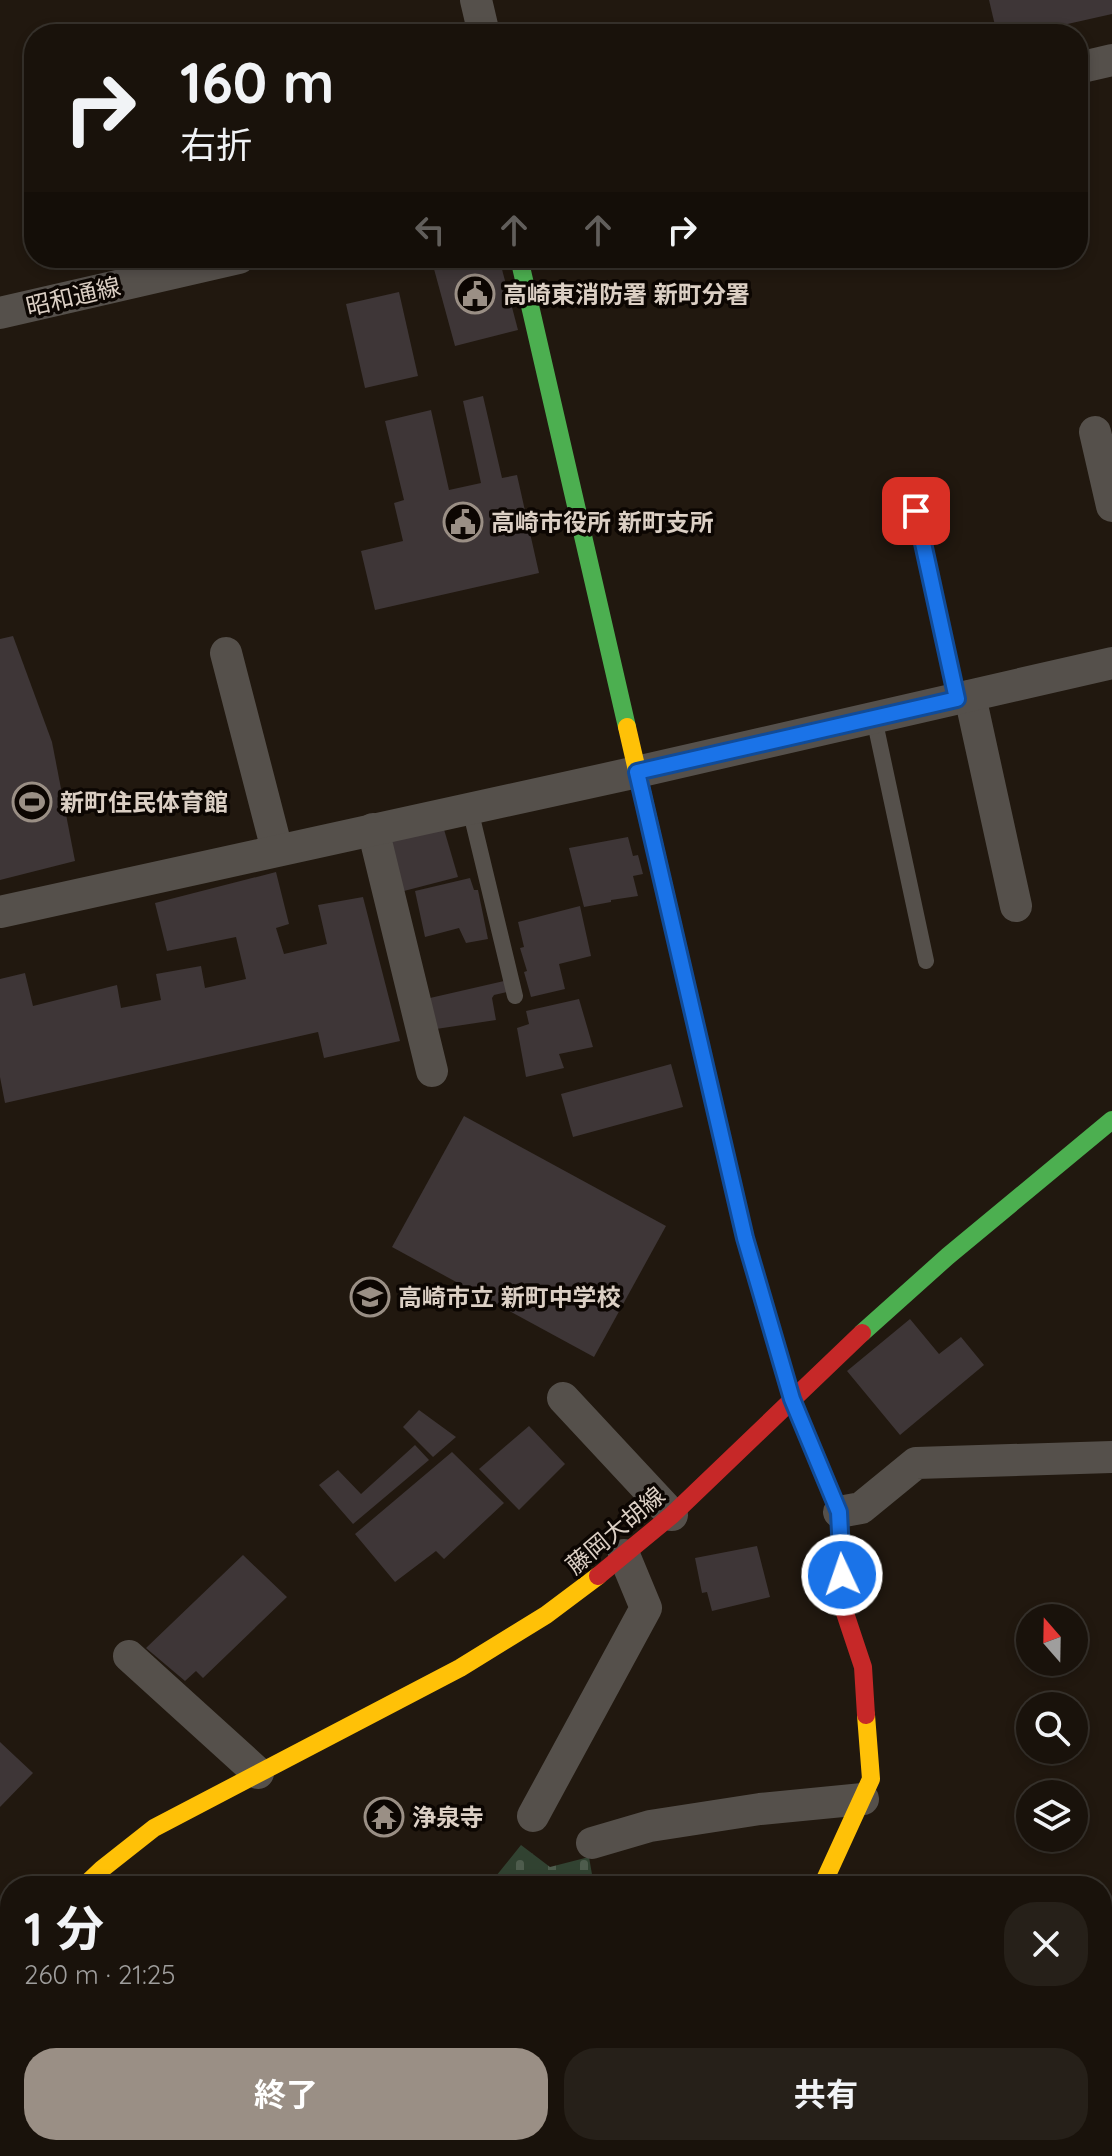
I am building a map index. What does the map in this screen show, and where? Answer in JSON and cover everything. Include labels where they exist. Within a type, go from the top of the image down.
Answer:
[{"type":"street","points":[[476,0],[482,24]]},
{"type":"street","points":[[1088,66],[1112,60]]},
{"type":"street","name":"昭和通線","points":[[0,313],[196,268]]},
{"type":"street","points":[[521,268],[745,1238],[792,1399],[839,1512],[843,1607],[863,1667],[871,1779],[827,1876]]},
{"type":"street","points":[[1095,432],[1112,506]]},
{"type":"street","points":[[226,653],[277,850]]},
{"type":"street","points":[[0,912],[637,772],[1112,663]]},
{"type":"street","points":[[964,697],[1016,906]]},
{"type":"street","points":[[373,829],[432,1071]]},
{"type":"street","name":"藤岡大胡線","points":[[95,1876],[154,1828],[460,1668],[546,1615],[672,1515],[862,1333],[948,1256],[1112,1120]]},
{"type":"street","points":[[563,1398],[672,1515]]},
{"type":"street","points":[[839,1512],[861,1508],[916,1463],[1112,1457]]},
{"type":"street","points":[[533,1816],[646,1608],[624,1555]]},
{"type":"street","points":[[129,1656],[258,1773]]},
{"type":"street","points":[[592,1843],[650,1826],[760,1809],[863,1799]]},
{"type":"lane","points":[[916,511],[964,697]]},
{"type":"lane","points":[[874,718],[926,961]]},
{"type":"lane","points":[[470,809],[515,996]]},
{"type":"green space","points":[[521,1845],[550,1867],[589,1857],[592,1876],[496,1876]]},
{"type":"building","points":[[989,0],[1112,0],[1112,14],[1068,24],[995,24]]},
{"type":"building","name":"高崎東消防署 新町分署","points":[[434,268],[502,268],[518,330],[455,346]]},
{"type":"building","points":[[399,292],[418,376],[365,388],[346,304]]},
{"type":"building","name":"高崎市役所 新町支所","points":[[483,396],[502,478],[517,475],[539,573],[375,610],[361,551],[403,541],[394,503],[404,500],[385,421],[431,410],[449,490],[481,483],[463,401]]},
{"type":"building","name":"新町住民体育館","points":[[13,636],[52,742],[75,861],[0,880],[0,639]]},
{"type":"building","points":[[443,826],[458,877],[400,892],[388,839]]},
{"type":"building","points":[[628,837],[633,856],[638,855],[643,874],[633,876],[638,896],[584,907],[569,848]]},
{"type":"building","points":[[276,872],[289,924],[276,928],[284,954],[327,944],[318,905],[363,897],[400,1041],[324,1058],[318,1032],[5,1103],[0,1077],[0,979],[25,973],[33,1006],[117,985],[121,1008],[161,1000],[156,974],[201,966],[205,988],[246,979],[236,937],[167,951],[155,903]]},
{"type":"building","points":[[470,878],[474,890],[478,890],[488,939],[466,943],[459,928],[425,937],[415,891]]},
{"type":"building","points":[[580,906],[591,956],[559,964],[565,989],[531,997],[524,972],[527,971],[520,948],[524,947],[518,922]]},
{"type":"building","points":[[504,981],[507,992],[492,998],[496,1020],[436,1029],[430,998]]},
{"type":"building","points":[[579,999],[593,1047],[559,1054],[564,1068],[526,1077],[517,1028],[529,1024],[526,1011]]},
{"type":"building","points":[[671,1064],[683,1107],[573,1137],[561,1094]]},
{"type":"building","points":[[464,1116],[666,1226],[594,1357],[392,1247]]},
{"type":"building","points":[[910,1319],[939,1354],[961,1337],[984,1365],[900,1435],[847,1371]]},
{"type":"building","points":[[419,1410],[456,1437],[433,1457],[403,1427]]},
{"type":"building","points":[[529,1426],[565,1464],[519,1510],[479,1469]]},
{"type":"building","points":[[415,1445],[429,1460],[353,1524],[319,1485],[338,1470],[361,1494]]},
{"type":"building","points":[[452,1452],[504,1503],[444,1559],[436,1551],[395,1582],[355,1534]]},
{"type":"building","points":[[757,1546],[770,1597],[712,1611],[707,1592],[702,1593],[695,1558]]},
{"type":"building","points":[[243,1555],[287,1597],[203,1678],[196,1671],[185,1681],[146,1648]]},
{"type":"building","points":[[0,1742],[33,1773],[0,1807]]},
{"type":"traffic: fast","points":[[521,268],[627,727]]},
{"type":"traffic: fast","points":[[862,1333],[948,1256],[1112,1120]]},
{"type":"traffic: slow","points":[[627,727],[724,1147]]},
{"type":"traffic: slow","points":[[95,1876],[154,1828],[460,1668],[546,1615],[598,1576]]},
{"type":"traffic: slow","points":[[827,1876],[871,1779],[866,1715]]},
{"type":"traffic: jam","points":[[724,1147],[745,1238],[792,1399],[839,1512],[843,1607],[863,1667],[866,1715]]},
{"type":"traffic: jam","points":[[598,1576],[672,1515],[862,1333]]},
{"type":"place","name":"高崎東消防署 新町分署","points":[[475,294]]},
{"type":"place","name":"高崎市役所 新町支所","points":[[463,522]]},
{"type":"place","name":"新町住民体育館","points":[[32,802]]},
{"type":"place","name":"高崎市立 新町中学校","points":[[370,1297]]},
{"type":"place","name":"浄泉寺","points":[[384,1817]]},
{"type":"route","points":[[842,1575],[839,1512],[792,1399],[745,1238],[637,772],[957,699],[916,511]]}]
